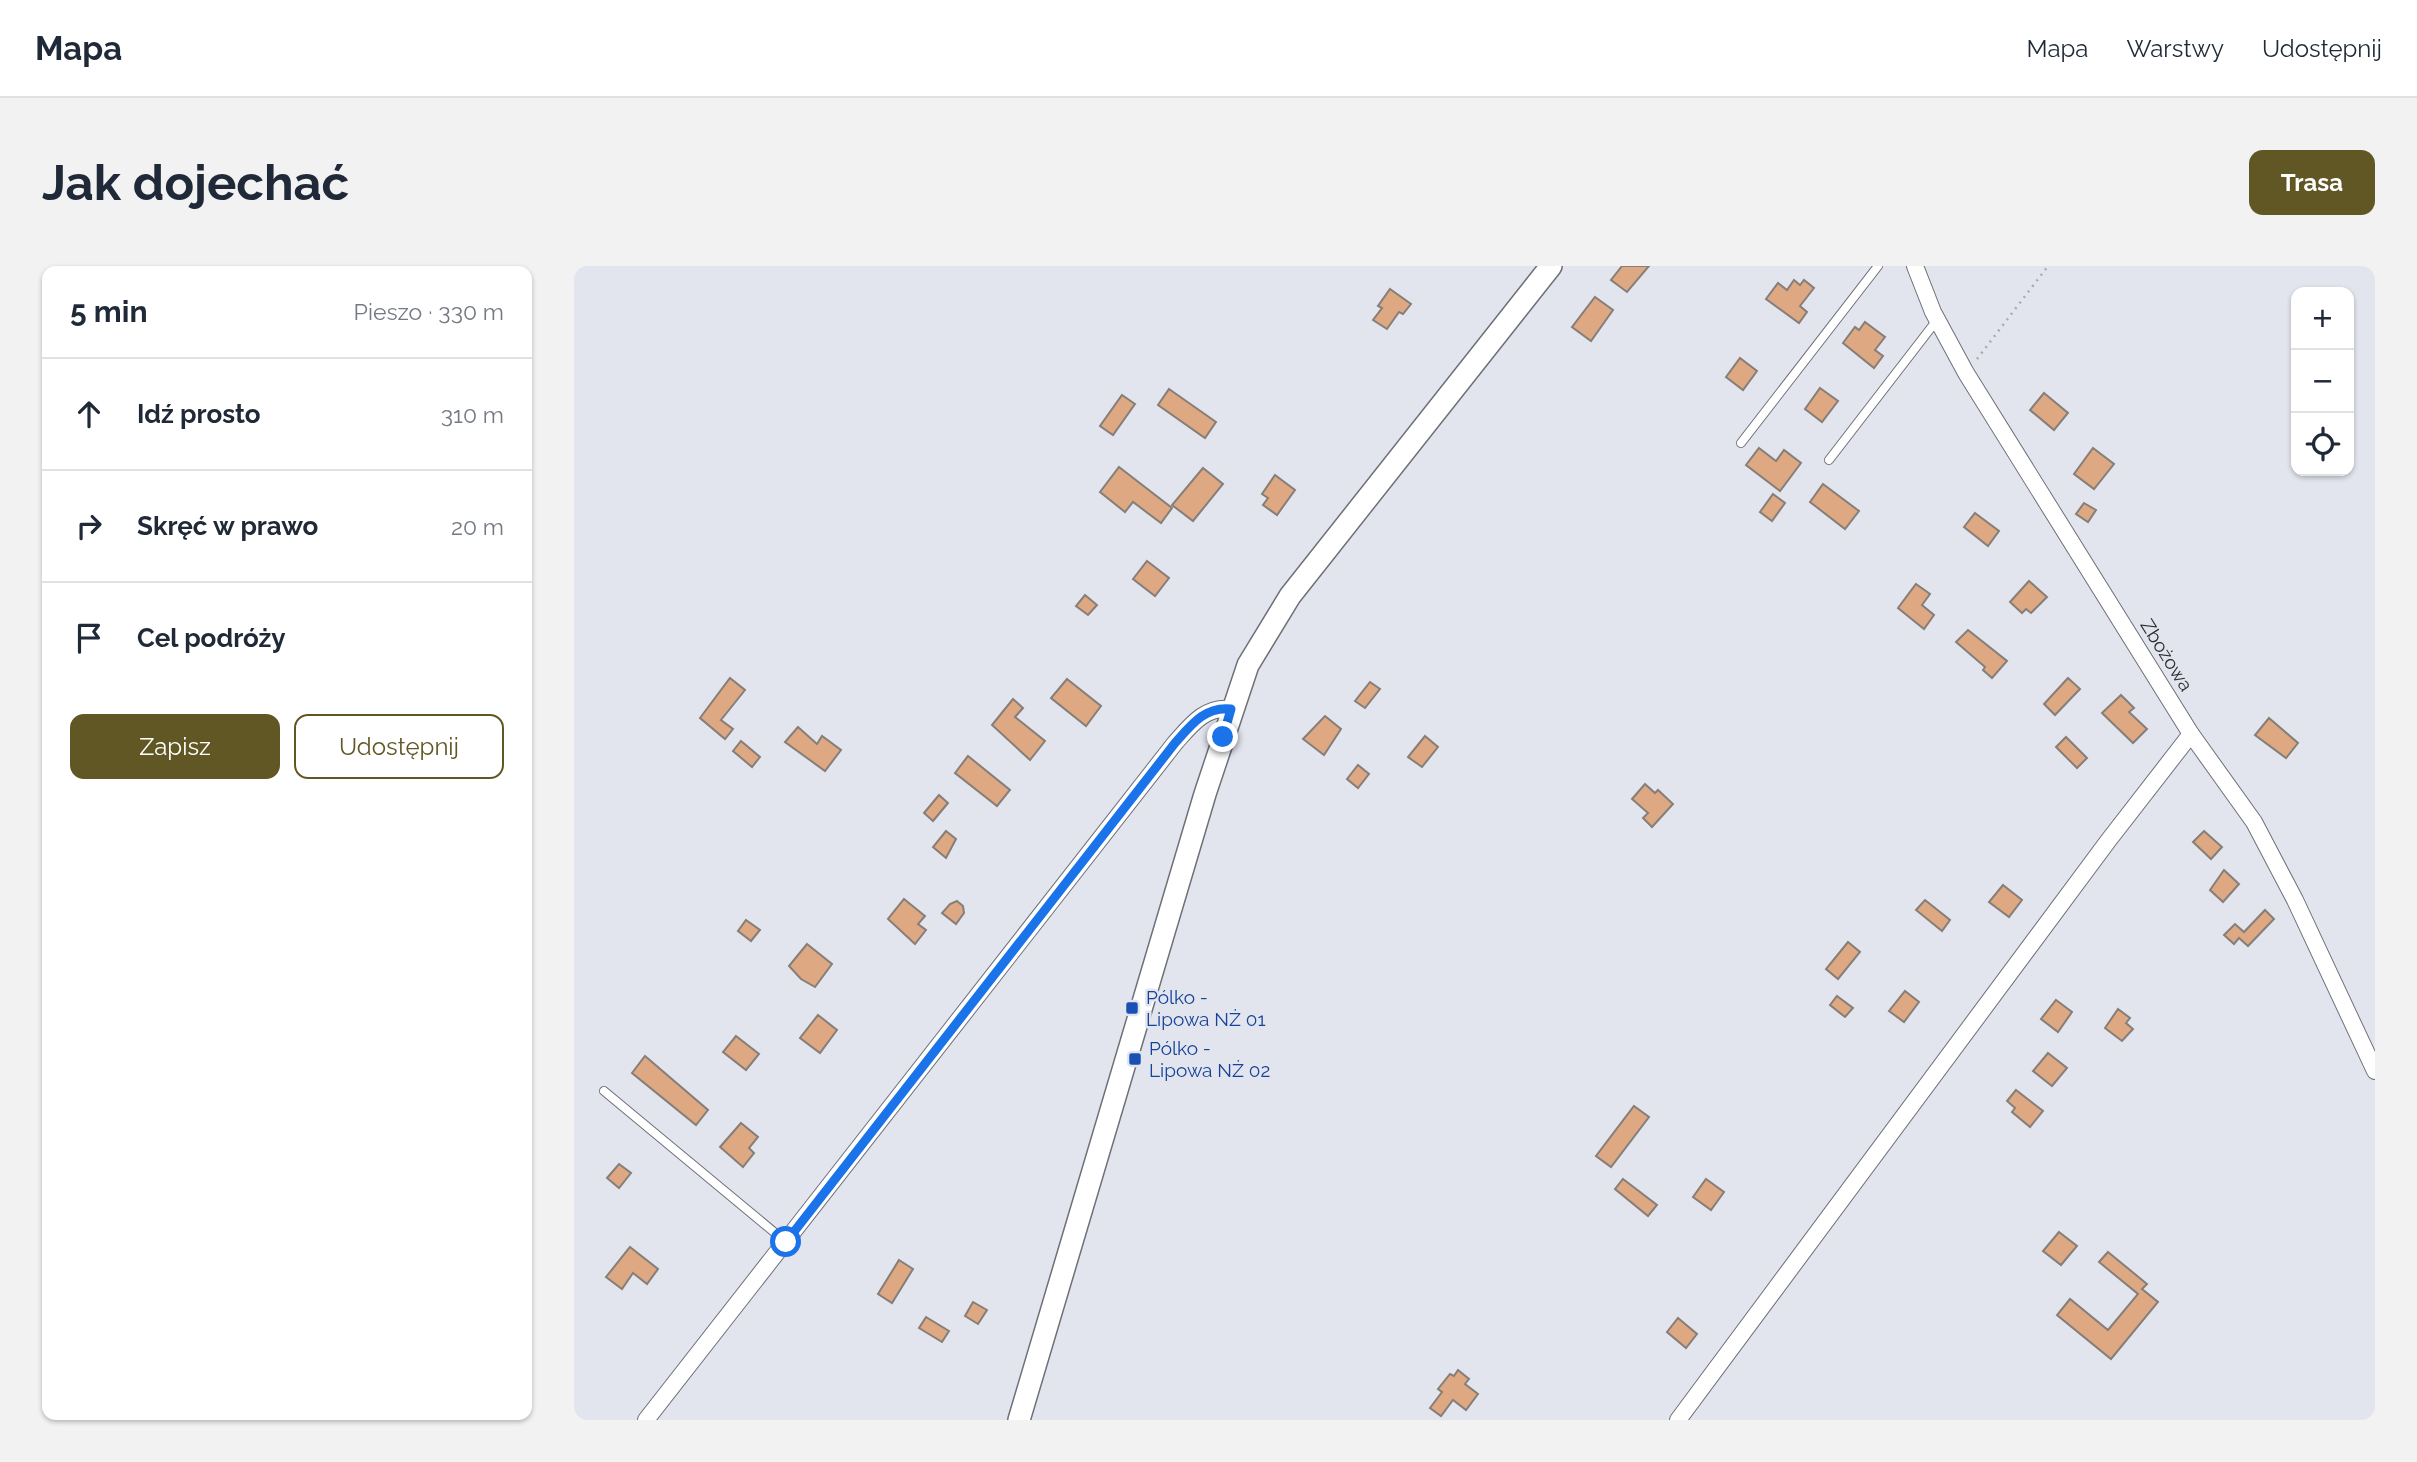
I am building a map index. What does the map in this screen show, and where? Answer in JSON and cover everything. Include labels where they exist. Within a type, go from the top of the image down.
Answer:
[{"type":"street","points":[[1019,1420],[1231,709],[1251,659],[1290,596],[1551,266]]},
{"type":"street","name":"Zbożowa","points":[[1915,266],[1937,320],[1966,373],[2192,734],[2254,822],[2295,900],[2375,1071]]},
{"type":"street","points":[[646,1420],[1175,743],[1209,711],[1219,707],[1231,709]]},
{"type":"street","points":[[1678,1420],[2108,841],[2192,734]]},
{"type":"lane","points":[[1741,443],[1878,266]]},
{"type":"lane","points":[[1829,460],[1937,320]]},
{"type":"lane","points":[[604,1091],[786,1242]]},
{"type":"path","points":[[1966,373],[2048,266]]},
{"type":"building","points":[[1622,266],[1649,266],[1627,292],[1611,280]]},
{"type":"building","points":[[1794,280],[1800,285],[1804,280],[1814,288],[1800,306],[1807,312],[1799,323],[1766,299],[1778,283],[1787,290]]},
{"type":"building","points":[[1390,289],[1411,304],[1403,314],[1399,312],[1387,329],[1373,320],[1382,308],[1378,306]]},
{"type":"building","points":[[1595,297],[1613,310],[1591,341],[1572,327]]},
{"type":"building","points":[[1865,322],[1885,337],[1875,350],[1883,356],[1874,368],[1843,343],[1855,327],[1859,330]]},
{"type":"building","points":[[1740,358],[1757,371],[1743,390],[1726,377]]},
{"type":"building","points":[[1820,388],[1838,401],[1822,422],[1805,409]]},
{"type":"building","points":[[1169,389],[1216,422],[1205,438],[1158,405]]},
{"type":"building","points":[[2044,393],[2068,413],[2054,430],[2030,410]]},
{"type":"building","points":[[1122,395],[1135,404],[1113,435],[1100,426]]},
{"type":"building","points":[[1759,448],[1776,461],[1784,450],[1801,463],[1780,491],[1746,465]]},
{"type":"building","points":[[2093,448],[2114,464],[2094,489],[2074,474]]},
{"type":"building","points":[[1119,467],[1172,508],[1161,523],[1133,502],[1125,512],[1100,492]]},
{"type":"building","points":[[1203,468],[1223,484],[1193,521],[1172,505]]},
{"type":"building","points":[[1275,475],[1295,490],[1277,515],[1263,505],[1268,498],[1262,494]]},
{"type":"building","points":[[1823,484],[1859,511],[1845,529],[1810,502]]},
{"type":"building","points":[[1773,494],[1785,503],[1772,521],[1760,512]]},
{"type":"building","points":[[2084,503],[2096,510],[2088,522],[2076,514]]},
{"type":"building","points":[[1975,513],[1999,531],[1988,546],[1964,527]]},
{"type":"building","points":[[1147,561],[1169,578],[1155,596],[1133,579]]},
{"type":"building","points":[[2029,581],[2047,597],[2031,613],[2026,609],[2022,613],[2010,602]]},
{"type":"building","points":[[1916,584],[1930,594],[1922,605],[1934,615],[1924,629],[1898,608]]},
{"type":"building","points":[[1085,595],[1097,605],[1088,615],[1076,606]]},
{"type":"building","points":[[1968,630],[2007,661],[1992,678],[1983,670],[1985,667],[1956,642]]},
{"type":"building","points":[[730,678],[745,690],[721,720],[733,729],[725,739],[700,718]]},
{"type":"building","points":[[2068,678],[2080,689],[2055,715],[2044,704]]},
{"type":"building","points":[[1067,679],[1101,706],[1086,726],[1051,698]]},
{"type":"building","points":[[1370,682],[1380,689],[1365,708],[1355,701]]},
{"type":"building","points":[[2121,695],[2134,708],[2129,712],[2147,729],[2133,743],[2102,713]]},
{"type":"building","points":[[1013,699],[1023,708],[1015,717],[1045,741],[1030,760],[992,725]]},
{"type":"building","points":[[1325,716],[1341,729],[1324,755],[1303,739]]},
{"type":"building","points":[[2269,718],[2298,743],[2286,758],[2255,735]]},
{"type":"building","points":[[798,727],[817,744],[822,736],[841,750],[825,771],[785,742]]},
{"type":"building","points":[[1425,736],[1438,747],[1422,767],[1408,757]]},
{"type":"building","points":[[2066,737],[2087,758],[2077,768],[2056,747]]},
{"type":"building","points":[[741,741],[760,757],[752,767],[733,751]]},
{"type":"building","points":[[968,756],[1010,790],[997,806],[955,773]]},
{"type":"building","points":[[1358,765],[1369,774],[1358,788],[1347,779]]},
{"type":"building","points":[[1645,784],[1655,793],[1658,790],[1673,804],[1652,827],[1643,818],[1648,813],[1632,799]]},
{"type":"building","points":[[939,795],[948,803],[933,821],[924,813]]},
{"type":"building","points":[[946,831],[956,839],[946,858],[933,847]]},
{"type":"building","points":[[2204,831],[2222,847],[2211,859],[2193,842]]},
{"type":"building","points":[[2224,870],[2239,884],[2223,902],[2210,890]]},
{"type":"building","points":[[2003,885],[2022,900],[2009,917],[1989,902]]},
{"type":"building","points":[[904,899],[925,916],[918,924],[926,930],[915,944],[888,919]]},
{"type":"building","points":[[1925,900],[1950,920],[1942,931],[1916,910]]},
{"type":"building","points":[[957,901],[963,906],[964,913],[956,924],[942,913]]},
{"type":"building","points":[[2265,910],[2274,919],[2248,946],[2239,938],[2234,944],[2224,935],[2235,924],[2244,932]]},
{"type":"building","points":[[746,920],[760,930],[751,941],[738,931]]},
{"type":"building","points":[[1848,942],[1860,952],[1838,979],[1826,969]]},
{"type":"building","points":[[807,944],[832,964],[815,987],[801,979],[789,966]]},
{"type":"building","points":[[1905,991],[1919,1002],[1904,1022],[1889,1011]]},
{"type":"building","points":[[1837,996],[1853,1008],[1845,1017],[1830,1005]]},
{"type":"building","points":[[2056,1000],[2072,1012],[2058,1032],[2041,1019]]},
{"type":"building","points":[[2118,1009],[2130,1018],[2126,1023],[2133,1029],[2122,1041],[2105,1028]]},
{"type":"building","points":[[818,1015],[837,1030],[820,1053],[800,1038]]},
{"type":"building","points":[[736,1036],[759,1054],[746,1070],[723,1052]]},
{"type":"building","points":[[2048,1053],[2067,1068],[2052,1086],[2033,1071]]},
{"type":"building","points":[[645,1056],[708,1110],[696,1125],[632,1073]]},
{"type":"building","points":[[2016,1090],[2043,1111],[2030,1127],[2012,1112],[2015,1108],[2007,1101]]},
{"type":"building","points":[[1634,1106],[1649,1117],[1611,1167],[1596,1156]]},
{"type":"building","points":[[741,1123],[758,1137],[749,1148],[754,1153],[743,1167],[720,1147]]},
{"type":"building","points":[[619,1164],[631,1173],[619,1188],[607,1178]]},
{"type":"building","points":[[1623,1179],[1657,1205],[1648,1216],[1615,1189]]},
{"type":"building","points":[[1706,1179],[1724,1192],[1711,1210],[1693,1197]]},
{"type":"building","points":[[2059,1232],[2077,1246],[2061,1265],[2043,1251]]},
{"type":"building","points":[[630,1247],[658,1269],[647,1284],[633,1273],[622,1289],[606,1277]]},
{"type":"building","points":[[2108,1252],[2147,1284],[2142,1289],[2158,1302],[2111,1359],[2057,1315],[2070,1299],[2108,1330],[2138,1294],[2099,1262]]},
{"type":"building","points":[[899,1260],[913,1269],[892,1303],[878,1294]]},
{"type":"building","points":[[973,1302],[987,1310],[978,1324],[965,1316]]},
{"type":"building","points":[[926,1317],[949,1331],[942,1342],[919,1328]]},
{"type":"building","points":[[1678,1318],[1697,1334],[1686,1348],[1667,1332]]},
{"type":"building","points":[[1458,1370],[1469,1379],[1465,1384],[1478,1394],[1466,1410],[1453,1400],[1441,1416],[1430,1408],[1442,1392],[1438,1389],[1450,1374],[1454,1376]]},
{"type":"place","name":"Pólko - Lipowa NŻ 01","points":[[1132,1008]]},
{"type":"place","name":"Pólko - Lipowa NŻ 02","points":[[1135,1059]]},
{"type":"route","points":[[786,1242],[1175,743],[1204,715],[1219,707],[1231,709],[1223,737]]}]
